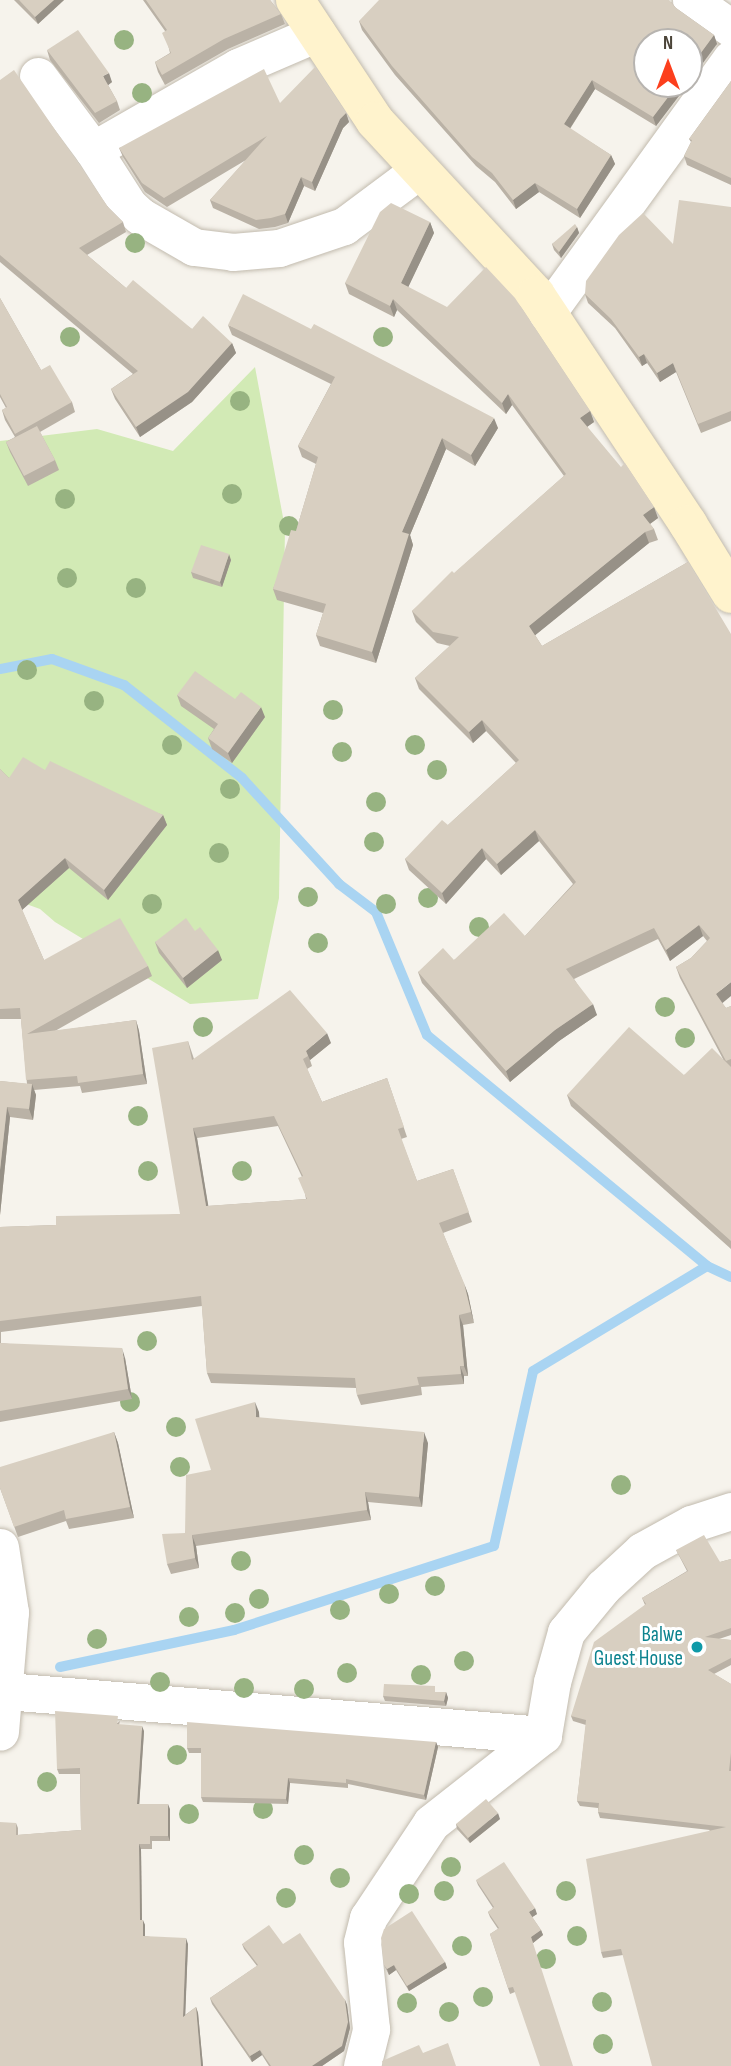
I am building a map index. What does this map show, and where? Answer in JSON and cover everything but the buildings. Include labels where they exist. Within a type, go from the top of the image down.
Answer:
[{"type":"street","points":[[295,0],[375,121],[536,295],[688,524],[731,594]]},
{"type":"street","points":[[691,0],[731,28]]},
{"type":"street","points":[[93,150],[238,67],[317,33]]},
{"type":"street","points":[[547,313],[731,59]]},
{"type":"street","points":[[38,76],[93,150],[129,206],[194,247],[233,252],[279,248],[344,226],[419,170]]},
{"type":"street","points":[[362,2066],[370,2029],[362,1942],[368,1917],[430,1823],[543,1735],[552,1682],[566,1632],[603,1587],[642,1551],[691,1524],[731,1511]]},
{"type":"street","points":[[0,1548],[10,1612],[6,1691],[0,1732]]},
{"type":"street","points":[[6,1691],[543,1735]]},
{"type":"green space","points":[[255,367],[285,528],[279,898],[258,999],[190,1004],[55,922],[40,909],[18,901],[0,879],[0,441],[97,429],[173,451]]},
{"type":"waterway","points":[[0,669],[52,659],[124,685],[242,778],[339,884],[376,912],[427,1035],[707,1266],[731,1277]]},
{"type":"waterway","points":[[60,1667],[234,1630],[494,1546],[533,1371],[707,1266]]},
{"type":"place","name":"Balwe Guest House","points":[[697,1647]]}]
